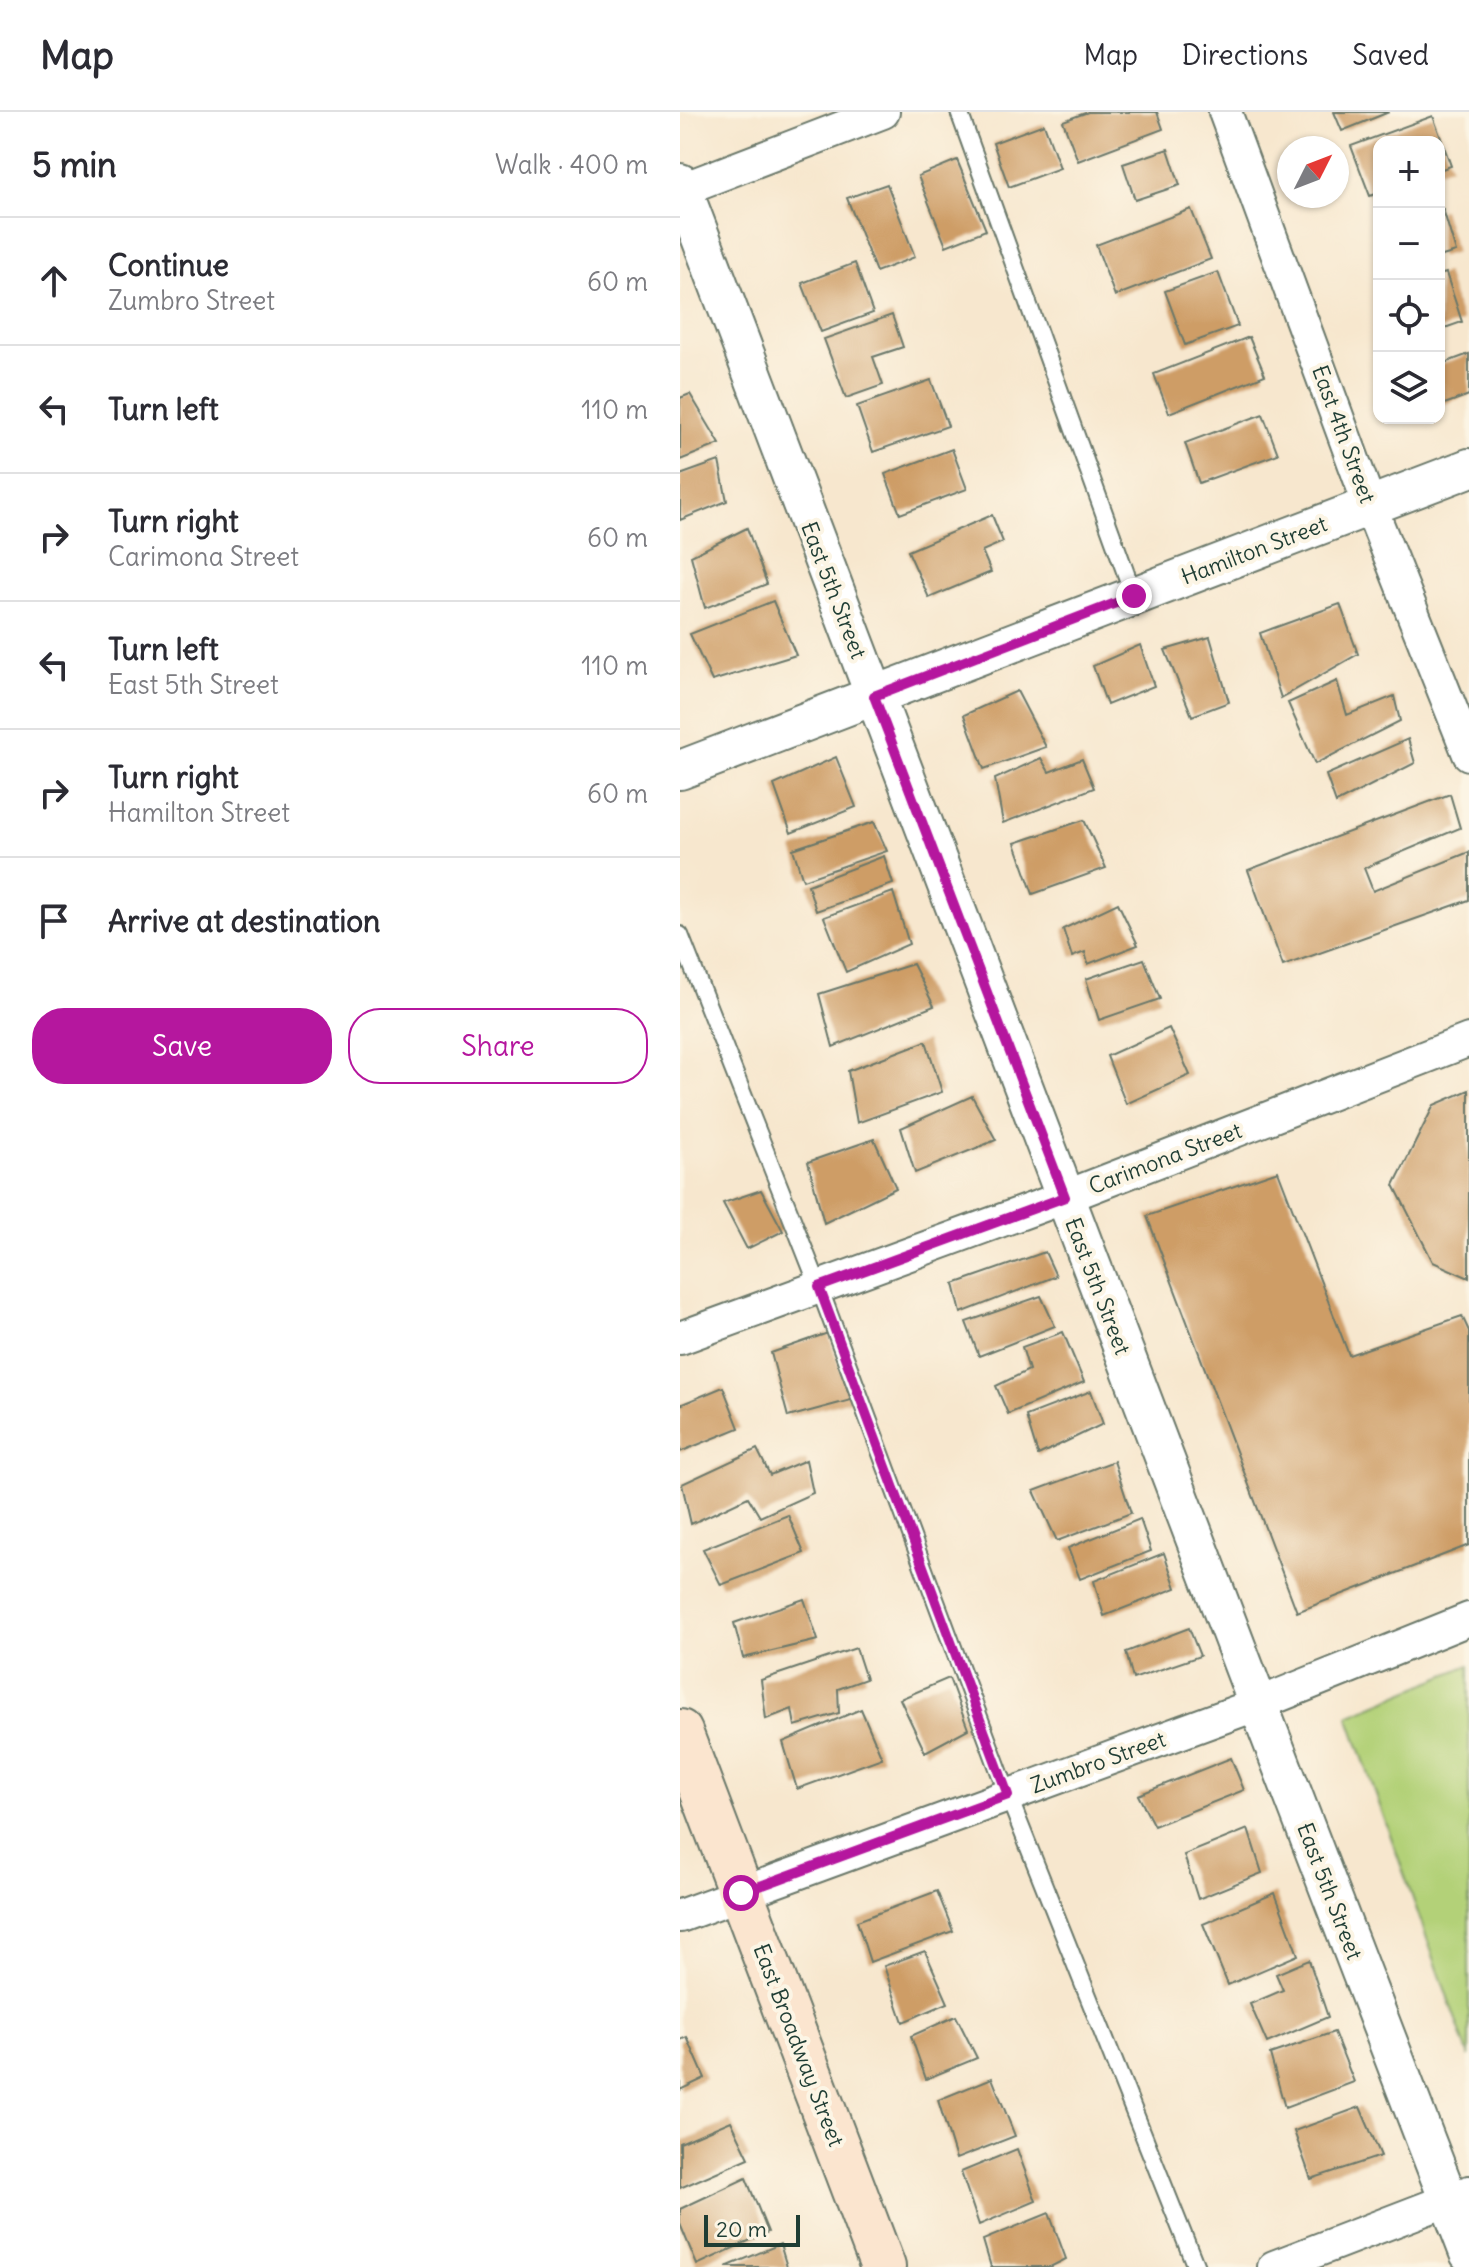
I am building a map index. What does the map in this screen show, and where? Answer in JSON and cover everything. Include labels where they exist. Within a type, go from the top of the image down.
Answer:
[{"type":"main road","name":"East Broadway Street","points":[[680,1732],[883,2267]]},
{"type":"street","points":[[681,187],[883,112]]},
{"type":"street","name":"East 4th Street","points":[[1225,112],[1370,506],[1469,754]]},
{"type":"street","name":"East 5th Street","points":[[681,187],[1258,1704],[1459,2196],[1469,2253]]},
{"type":"street","name":"Hamilton Street","points":[[680,770],[1469,468]]},
{"type":"street","name":"Carimona Street","points":[[680,1338],[1065,1197],[1469,1040]]},
{"type":"street","name":"Zumbro Street","points":[[680,1916],[1258,1704],[1469,1619]]},
{"type":"street","points":[[1274,2267],[1459,2196]]},
{"type":"lane","points":[[959,112],[1134,596]]},
{"type":"lane","points":[[680,935],[819,1287],[1008,1795],[1196,2267]]},
{"type":"green space","points":[[1469,1665],[1469,2057],[1348,1716]]},
{"type":"building","points":[[1088,112],[1157,112],[1163,129],[1078,161],[1063,121]]},
{"type":"building","points":[[1334,112],[1389,112],[1342,131]]},
{"type":"building","points":[[1433,116],[1440,136],[1378,136]]},
{"type":"building","points":[[1044,124],[1060,168],[1009,187],[993,143]]},
{"type":"building","points":[[1373,138],[1373,195],[1370,196],[1351,146]]},
{"type":"building","points":[[1168,149],[1180,185],[1135,200],[1123,164]]},
{"type":"building","points":[[1445,149],[1451,166],[1445,168]]},
{"type":"building","points":[[957,160],[986,230],[946,246],[918,176]]},
{"type":"building","points":[[887,184],[915,257],[876,272],[847,198]]},
{"type":"building","points":[[1191,209],[1211,259],[1115,296],[1096,245]]},
{"type":"building","points":[[1445,216],[1456,252],[1445,255]]},
{"type":"building","points":[[855,263],[873,313],[821,332],[802,283]]},
{"type":"building","points":[[1218,272],[1238,326],[1185,345],[1165,291]]},
{"type":"building","points":[[1445,273],[1462,322],[1445,328],[1445,280]]},
{"type":"building","points":[[892,315],[903,347],[873,357],[883,385],[846,398],[824,339]]},
{"type":"building","points":[[1249,337],[1265,375],[1169,413],[1154,374]]},
{"type":"building","points":[[1469,354],[1469,395],[1445,404],[1445,363]]},
{"type":"building","points":[[931,380],[948,426],[873,452],[857,406]]},
{"type":"building","points":[[690,394],[720,444],[680,460],[680,398]]},
{"type":"building","points":[[1263,414],[1278,454],[1199,483],[1185,443]]},
{"type":"building","points":[[952,449],[967,489],[900,514],[885,474]]},
{"type":"building","points":[[719,461],[727,501],[680,520],[680,475]]},
{"type":"building","points":[[992,515],[1003,542],[982,551],[991,572],[929,598],[908,551]]},
{"type":"building","points":[[747,528],[767,584],[705,608],[691,556]]},
{"type":"building","points":[[773,601],[796,655],[712,681],[690,634]]},
{"type":"building","points":[[1340,604],[1358,654],[1281,698],[1260,633]]},
{"type":"building","points":[[1210,637],[1229,702],[1192,716],[1165,650]]},
{"type":"building","points":[[1140,645],[1154,686],[1107,705],[1093,666]]},
{"type":"building","points":[[1337,681],[1347,715],[1394,696],[1400,721],[1315,764],[1288,703]]},
{"type":"building","points":[[1017,691],[1046,747],[984,769],[964,715]]},
{"type":"building","points":[[1408,739],[1415,763],[1336,803],[1326,775]]},
{"type":"building","points":[[836,757],[856,807],[791,833],[774,785]]},
{"type":"building","points":[[1041,758],[1049,772],[1082,759],[1094,788],[1003,823],[995,779]]},
{"type":"building","points":[[1450,794],[1460,828],[1364,868],[1373,891],[1469,852],[1469,900],[1283,966],[1248,870]]},
{"type":"building","points":[[1084,820],[1106,868],[1033,894],[1015,843]]},
{"type":"building","points":[[874,822],[887,851],[803,880],[793,849]]},
{"type":"building","points":[[884,856],[893,884],[816,911],[808,885]]},
{"type":"building","points":[[893,892],[909,944],[846,972],[824,917]]},
{"type":"building","points":[[1118,903],[1138,945],[1088,964],[1085,952],[1072,957],[1063,929]]},
{"type":"building","points":[[1144,959],[1160,999],[1099,1020],[1086,979]]},
{"type":"building","points":[[913,964],[934,1006],[833,1047],[819,994]]},
{"type":"building","points":[[1169,1028],[1190,1075],[1126,1104],[1107,1056]]},
{"type":"building","points":[[926,1041],[942,1092],[857,1123],[848,1071]]},
{"type":"building","points":[[1469,1090],[1469,1278],[1433,1262],[1394,1185],[1434,1105]]},
{"type":"building","points":[[972,1096],[996,1140],[915,1173],[901,1128]]},
{"type":"building","points":[[874,1139],[896,1188],[824,1223],[808,1162]]},
{"type":"building","points":[[1278,1171],[1349,1355],[1462,1316],[1469,1331],[1469,1545],[1297,1612],[1147,1216]]},
{"type":"building","points":[[761,1190],[783,1231],[747,1249],[723,1203]]},
{"type":"building","points":[[1045,1252],[1056,1276],[961,1313],[954,1284]]},
{"type":"building","points":[[1041,1296],[1055,1326],[979,1356],[966,1322]]},
{"type":"building","points":[[1063,1332],[1084,1382],[1008,1414],[996,1386],[1029,1370],[1022,1347]]},
{"type":"building","points":[[828,1333],[851,1400],[788,1417],[771,1353]]},
{"type":"building","points":[[723,1387],[739,1428],[680,1452],[680,1405]]},
{"type":"building","points":[[1091,1391],[1103,1424],[1038,1455],[1026,1416]]},
{"type":"building","points":[[757,1449],[770,1475],[806,1460],[813,1493],[760,1517],[748,1497],[691,1524],[682,1484]]},
{"type":"building","points":[[1114,1461],[1131,1513],[1057,1541],[1034,1491]]},
{"type":"building","points":[[788,1515],[804,1553],[721,1585],[703,1549]]},
{"type":"building","points":[[1140,1519],[1151,1551],[1080,1579],[1068,1548]]},
{"type":"building","points":[[1164,1553],[1176,1588],[1104,1616],[1094,1581]]},
{"type":"building","points":[[804,1599],[818,1640],[743,1658],[734,1623]]},
{"type":"building","points":[[1189,1628],[1200,1656],[1133,1679],[1126,1652]]},
{"type":"building","points":[[856,1648],[866,1679],[838,1689],[839,1713],[795,1726],[792,1709],[766,1719],[761,1680]]},
{"type":"building","points":[[949,1678],[968,1729],[925,1752],[900,1699]]},
{"type":"building","points":[[861,1709],[882,1758],[797,1789],[783,1742]]},
{"type":"building","points":[[1231,1758],[1244,1790],[1154,1826],[1138,1795]]},
{"type":"building","points":[[1248,1829],[1262,1873],[1198,1899],[1184,1855]]},
{"type":"building","points":[[937,1891],[953,1931],[870,1962],[857,1921]]},
{"type":"building","points":[[1275,1893],[1298,1955],[1228,1985],[1203,1924]]},
{"type":"building","points":[[925,1951],[948,2003],[903,2022],[884,1966]]},
{"type":"building","points":[[1309,1960],[1328,2017],[1267,2043],[1250,2004],[1283,1990],[1276,1974]]},
{"type":"building","points":[[956,2016],[977,2058],[926,2079],[911,2036]]},
{"type":"building","points":[[1334,2032],[1354,2082],[1285,2108],[1270,2054]]},
{"type":"building","points":[[687,2037],[705,2078],[680,2090],[680,2040]]},
{"type":"building","points":[[992,2078],[1015,2136],[956,2159],[938,2100]]},
{"type":"building","points":[[1360,2107],[1381,2156],[1311,2179],[1294,2131]]},
{"type":"building","points":[[731,2121],[749,2158],[680,2188],[680,2143]]},
{"type":"building","points":[[1017,2149],[1036,2201],[979,2225],[961,2172]]},
{"type":"building","points":[[746,2178],[768,2232],[697,2265],[680,2224],[680,2209]]},
{"type":"building","points":[[1049,2213],[1066,2259],[1050,2267],[991,2267],[983,2240]]},
{"type":"building","points":[[780,2244],[787,2267],[726,2267]]},
{"type":"route","points":[[741,1893],[1008,1795],[819,1287],[1065,1197],[874,696],[1134,596]]}]
